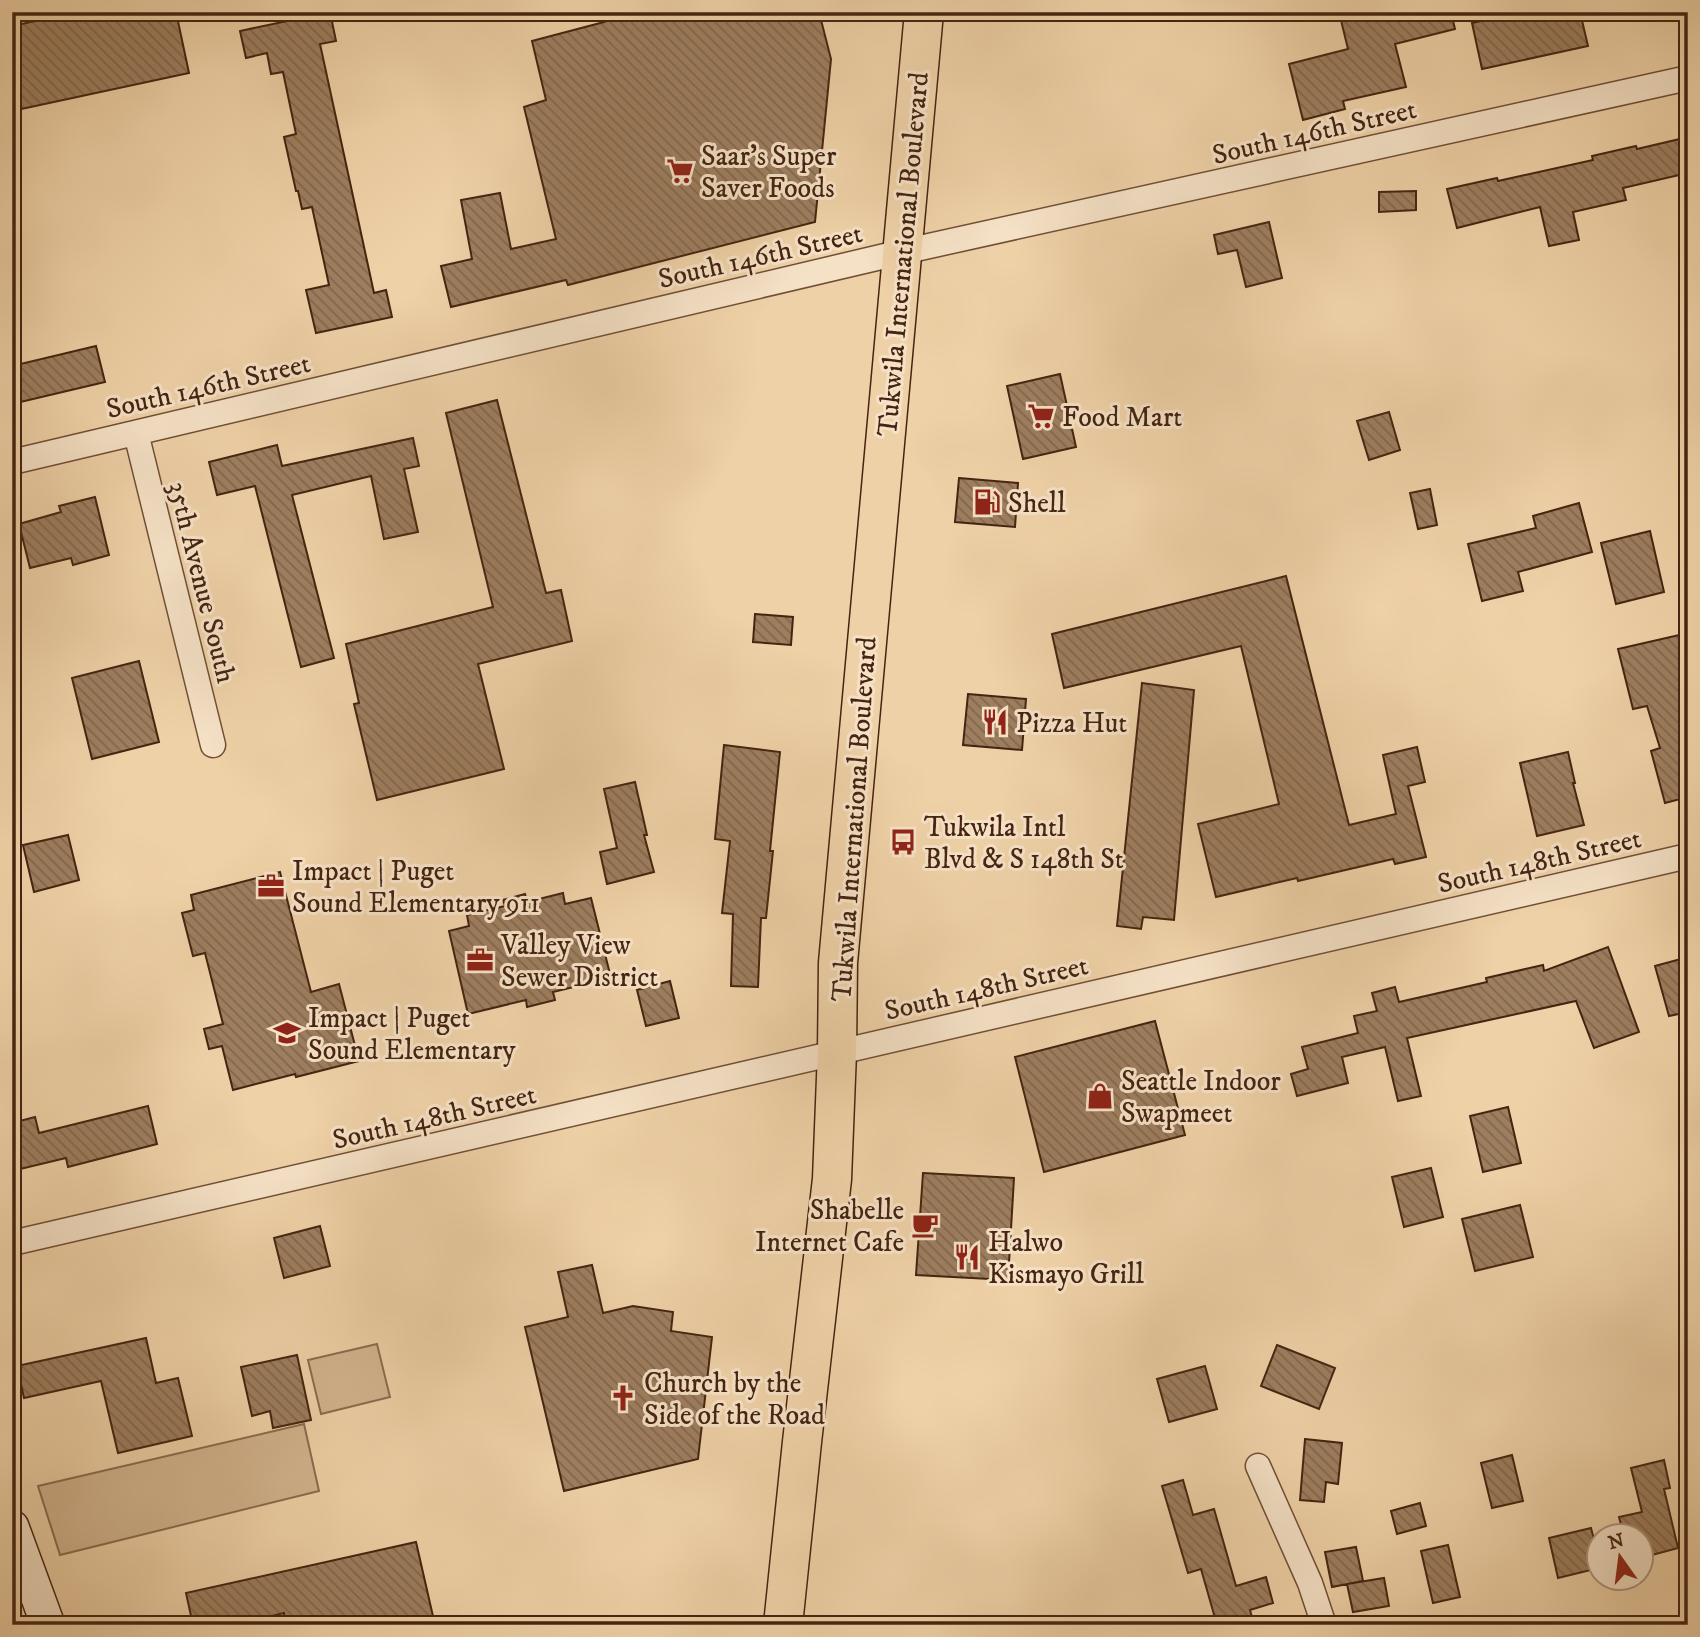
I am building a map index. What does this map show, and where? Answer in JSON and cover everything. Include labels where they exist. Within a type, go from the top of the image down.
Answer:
[{"type":"main road","name":"Tukwila International Boulevard","points":[[783,1625],[832,1180],[838,963],[924,12]]},
{"type":"street","name":"South 146th Street","points":[[12,462],[902,252],[1688,78]]},
{"type":"street","name":"35th Avenue South","points":[[136,433],[213,745]]},
{"type":"street","name":"South 148th Street","points":[[12,1243],[1688,856]]},
{"type":"street","points":[[1258,1466],[1310,1583],[1324,1625]]},
{"type":"street","points":[[12,1527],[48,1625]]},
{"type":"shaded area","points":[[377,1344],[390,1397],[321,1414],[308,1360]]},
{"type":"shaded area","points":[[304,1424],[319,1491],[60,1555],[38,1486]]},
{"type":"building","points":[[77,12],[176,12],[189,73],[12,111],[12,26]]},
{"type":"building","points":[[330,12],[336,41],[320,44],[374,293],[386,290],[392,317],[316,333],[306,290],[329,285],[312,207],[302,209],[284,137],[296,134],[283,72],[271,74],[267,53],[246,58],[240,31]]},
{"type":"building","name":"Saar's Super Saver Foods","points":[[631,12],[819,12],[831,59],[815,222],[568,285],[566,280],[451,307],[441,266],[472,259],[461,200],[500,193],[511,249],[556,239],[524,107],[546,100],[532,41]]},
{"type":"building","points":[[1339,12],[1451,12],[1455,29],[1395,44],[1406,87],[1343,101],[1345,109],[1303,120],[1289,64],[1348,49]]},
{"type":"building","points":[[1523,12],[1580,12],[1588,46],[1482,69],[1472,23]]},
{"type":"building","points":[[1688,137],[1688,173],[1623,188],[1626,200],[1573,212],[1579,240],[1549,246],[1540,207],[1457,228],[1447,189],[1497,178],[1498,181],[1593,160],[1592,156]]},
{"type":"building","points":[[1416,191],[1416,210],[1379,212],[1379,192]]},
{"type":"building","points":[[1269,222],[1282,278],[1246,287],[1237,250],[1218,254],[1214,235]]},
{"type":"building","points":[[96,346],[105,382],[12,404],[12,366]]},
{"type":"building","name":"Food Mart","points":[[1060,374],[1076,447],[1023,459],[1007,386]]},
{"type":"building","points":[[497,400],[546,593],[561,590],[572,641],[478,664],[504,769],[377,800],[354,704],[359,703],[346,644],[493,607],[446,413]]},
{"type":"building","points":[[1389,412],[1400,450],[1369,460],[1357,421]]},
{"type":"building","points":[[413,438],[419,466],[404,469],[418,532],[384,539],[371,476],[292,495],[334,658],[301,667],[255,486],[217,495],[209,462],[277,445],[282,466]]},
{"type":"building","name":"Shell","points":[[959,478],[1018,483],[1015,527],[955,522]]},
{"type":"building","points":[[1430,489],[1437,525],[1418,529],[1410,493]]},
{"type":"building","points":[[95,497],[109,555],[73,565],[71,558],[30,568],[19,524],[61,512],[59,506]]},
{"type":"building","points":[[1579,503],[1592,552],[1518,572],[1523,591],[1482,601],[1468,544],[1536,528],[1533,516]]},
{"type":"building","points":[[1650,531],[1664,592],[1616,604],[1601,543]]},
{"type":"building","points":[[1286,576],[1349,825],[1396,814],[1383,755],[1417,747],[1425,782],[1408,786],[1426,857],[1395,864],[1393,859],[1216,897],[1198,824],[1279,804],[1241,646],[1064,688],[1052,634]]},
{"type":"building","points":[[755,614],[793,617],[791,645],[753,642]]},
{"type":"building","points":[[1688,633],[1688,797],[1665,803],[1651,751],[1660,748],[1647,706],[1633,709],[1618,649]]},
{"type":"building","points":[[139,661],[159,742],[92,759],[72,678]]},
{"type":"building","points":[[1142,683],[1194,690],[1174,920],[1143,917],[1141,929],[1117,926]]},
{"type":"building","name":"Pizza Hut","points":[[968,694],[1026,699],[1022,750],[963,745]]},
{"type":"building","points":[[724,745],[780,752],[766,918],[761,918],[758,987],[731,986],[733,914],[722,913],[730,841],[715,839]]},
{"type":"building","points":[[1568,752],[1584,825],[1537,836],[1520,763]]},
{"type":"building","points":[[635,782],[647,835],[644,835],[654,872],[607,884],[600,852],[617,848],[604,789]]},
{"type":"building","points":[[68,835],[79,880],[34,892],[23,845]]},
{"type":"building","name":"Impact | Puget Sound Elementary","points":[[280,872],[311,992],[339,984],[359,1061],[233,1090],[222,1046],[209,1049],[204,1029],[223,1024],[205,953],[193,956],[182,913],[194,910],[191,895]]},
{"type":"building","points":[[563,893],[565,904],[591,898],[611,978],[553,992],[555,1000],[527,1007],[526,1000],[468,1014],[449,931],[469,926],[467,915],[505,906],[503,900],[525,894],[527,902]]},
{"type":"building","points":[[1608,947],[1639,1032],[1594,1048],[1576,1001],[1407,1038],[1421,1096],[1398,1101],[1385,1047],[1342,1057],[1348,1083],[1297,1096],[1291,1074],[1308,1069],[1302,1047],[1358,1033],[1354,1016],[1377,1011],[1372,993],[1395,987],[1399,1002],[1487,982],[1486,978],[1543,965],[1544,971]]},
{"type":"building","points":[[1688,957],[1688,1012],[1669,1016],[1655,966]]},
{"type":"building","points":[[670,981],[679,1018],[646,1026],[637,990]]},
{"type":"building","name":"Seattle Indoor Swapmeet","points":[[1155,1021],[1185,1135],[1044,1172],[1015,1057]]},
{"type":"building","points":[[148,1106],[157,1144],[68,1167],[66,1158],[12,1170],[12,1123],[35,1117],[39,1133]]},
{"type":"building","points":[[1508,1107],[1521,1163],[1483,1172],[1470,1116]]},
{"type":"building","points":[[1431,1168],[1443,1217],[1404,1227],[1392,1177]]},
{"type":"building","points":[[923,1173],[1014,1178],[1008,1280],[916,1275]]},
{"type":"building","points":[[1520,1205],[1533,1257],[1475,1271],[1462,1219]]},
{"type":"building","points":[[320,1226],[330,1266],[284,1278],[274,1238]]},
{"type":"building","name":"Church by the Side of the Road","points":[[592,1265],[603,1313],[633,1306],[673,1312],[671,1331],[712,1337],[698,1459],[564,1491],[525,1327],[568,1317],[558,1272]]},
{"type":"building","points":[[146,1338],[156,1383],[178,1378],[192,1436],[118,1453],[101,1381],[24,1398],[17,1366]]},
{"type":"building","points":[[1277,1345],[1335,1368],[1319,1409],[1261,1386]]},
{"type":"building","points":[[297,1355],[311,1420],[273,1428],[270,1411],[252,1416],[241,1367]]},
{"type":"building","points":[[1205,1366],[1217,1409],[1169,1422],[1157,1379]]},
{"type":"building","points":[[1305,1439],[1342,1443],[1338,1484],[1326,1482],[1324,1502],[1300,1500]]},
{"type":"building","points":[[1512,1455],[1523,1501],[1492,1508],[1481,1463]]},
{"type":"building","points":[[1664,1460],[1670,1488],[1664,1489],[1678,1548],[1654,1554],[1654,1522],[1620,1522],[1619,1517],[1642,1512],[1631,1468]]},
{"type":"building","points":[[1183,1480],[1193,1515],[1214,1509],[1236,1586],[1266,1577],[1273,1603],[1250,1610],[1254,1625],[1217,1625],[1201,1569],[1188,1573],[1162,1486]]},
{"type":"building","points":[[1420,1503],[1426,1526],[1397,1534],[1391,1511]]},
{"type":"building","points":[[1584,1530],[1584,1572],[1558,1578],[1549,1538]]},
{"type":"building","points":[[416,1542],[435,1625],[285,1625],[284,1613],[234,1625],[193,1625],[186,1593]]},
{"type":"building","points":[[1448,1545],[1460,1597],[1433,1603],[1421,1551]]},
{"type":"building","points":[[1356,1547],[1363,1581],[1332,1587],[1325,1552]]},
{"type":"building","points":[[1384,1578],[1389,1606],[1353,1612],[1347,1584]]},
{"type":"place","name":"Saar's Super Saver Foods","points":[[680,171]]},
{"type":"place","name":"Food Mart","points":[[1041,416]]},
{"type":"place","name":"Shell","points":[[987,502]]},
{"type":"place","name":"Pizza Hut","points":[[995,722]]},
{"type":"place","name":"Tukwila Intl Blvd & S 148th St","points":[[903,842]]},
{"type":"place","name":"Impact | Puget Sound Elementary 911","points":[[271,886]]},
{"type":"place","name":"Valley View Sewer District","points":[[480,960]]},
{"type":"place","name":"Impact | Puget Sound Elementary","points":[[287,1033]]},
{"type":"place","name":"Seattle Indoor Swapmeet","points":[[1100,1096]]},
{"type":"place","name":"Shabelle Internet Cafe","points":[[925,1225]]},
{"type":"place","name":"Halwo Kismayo Grill","points":[[967,1257]]},
{"type":"place","name":"Church by the Side of the Road","points":[[623,1398]]}]
